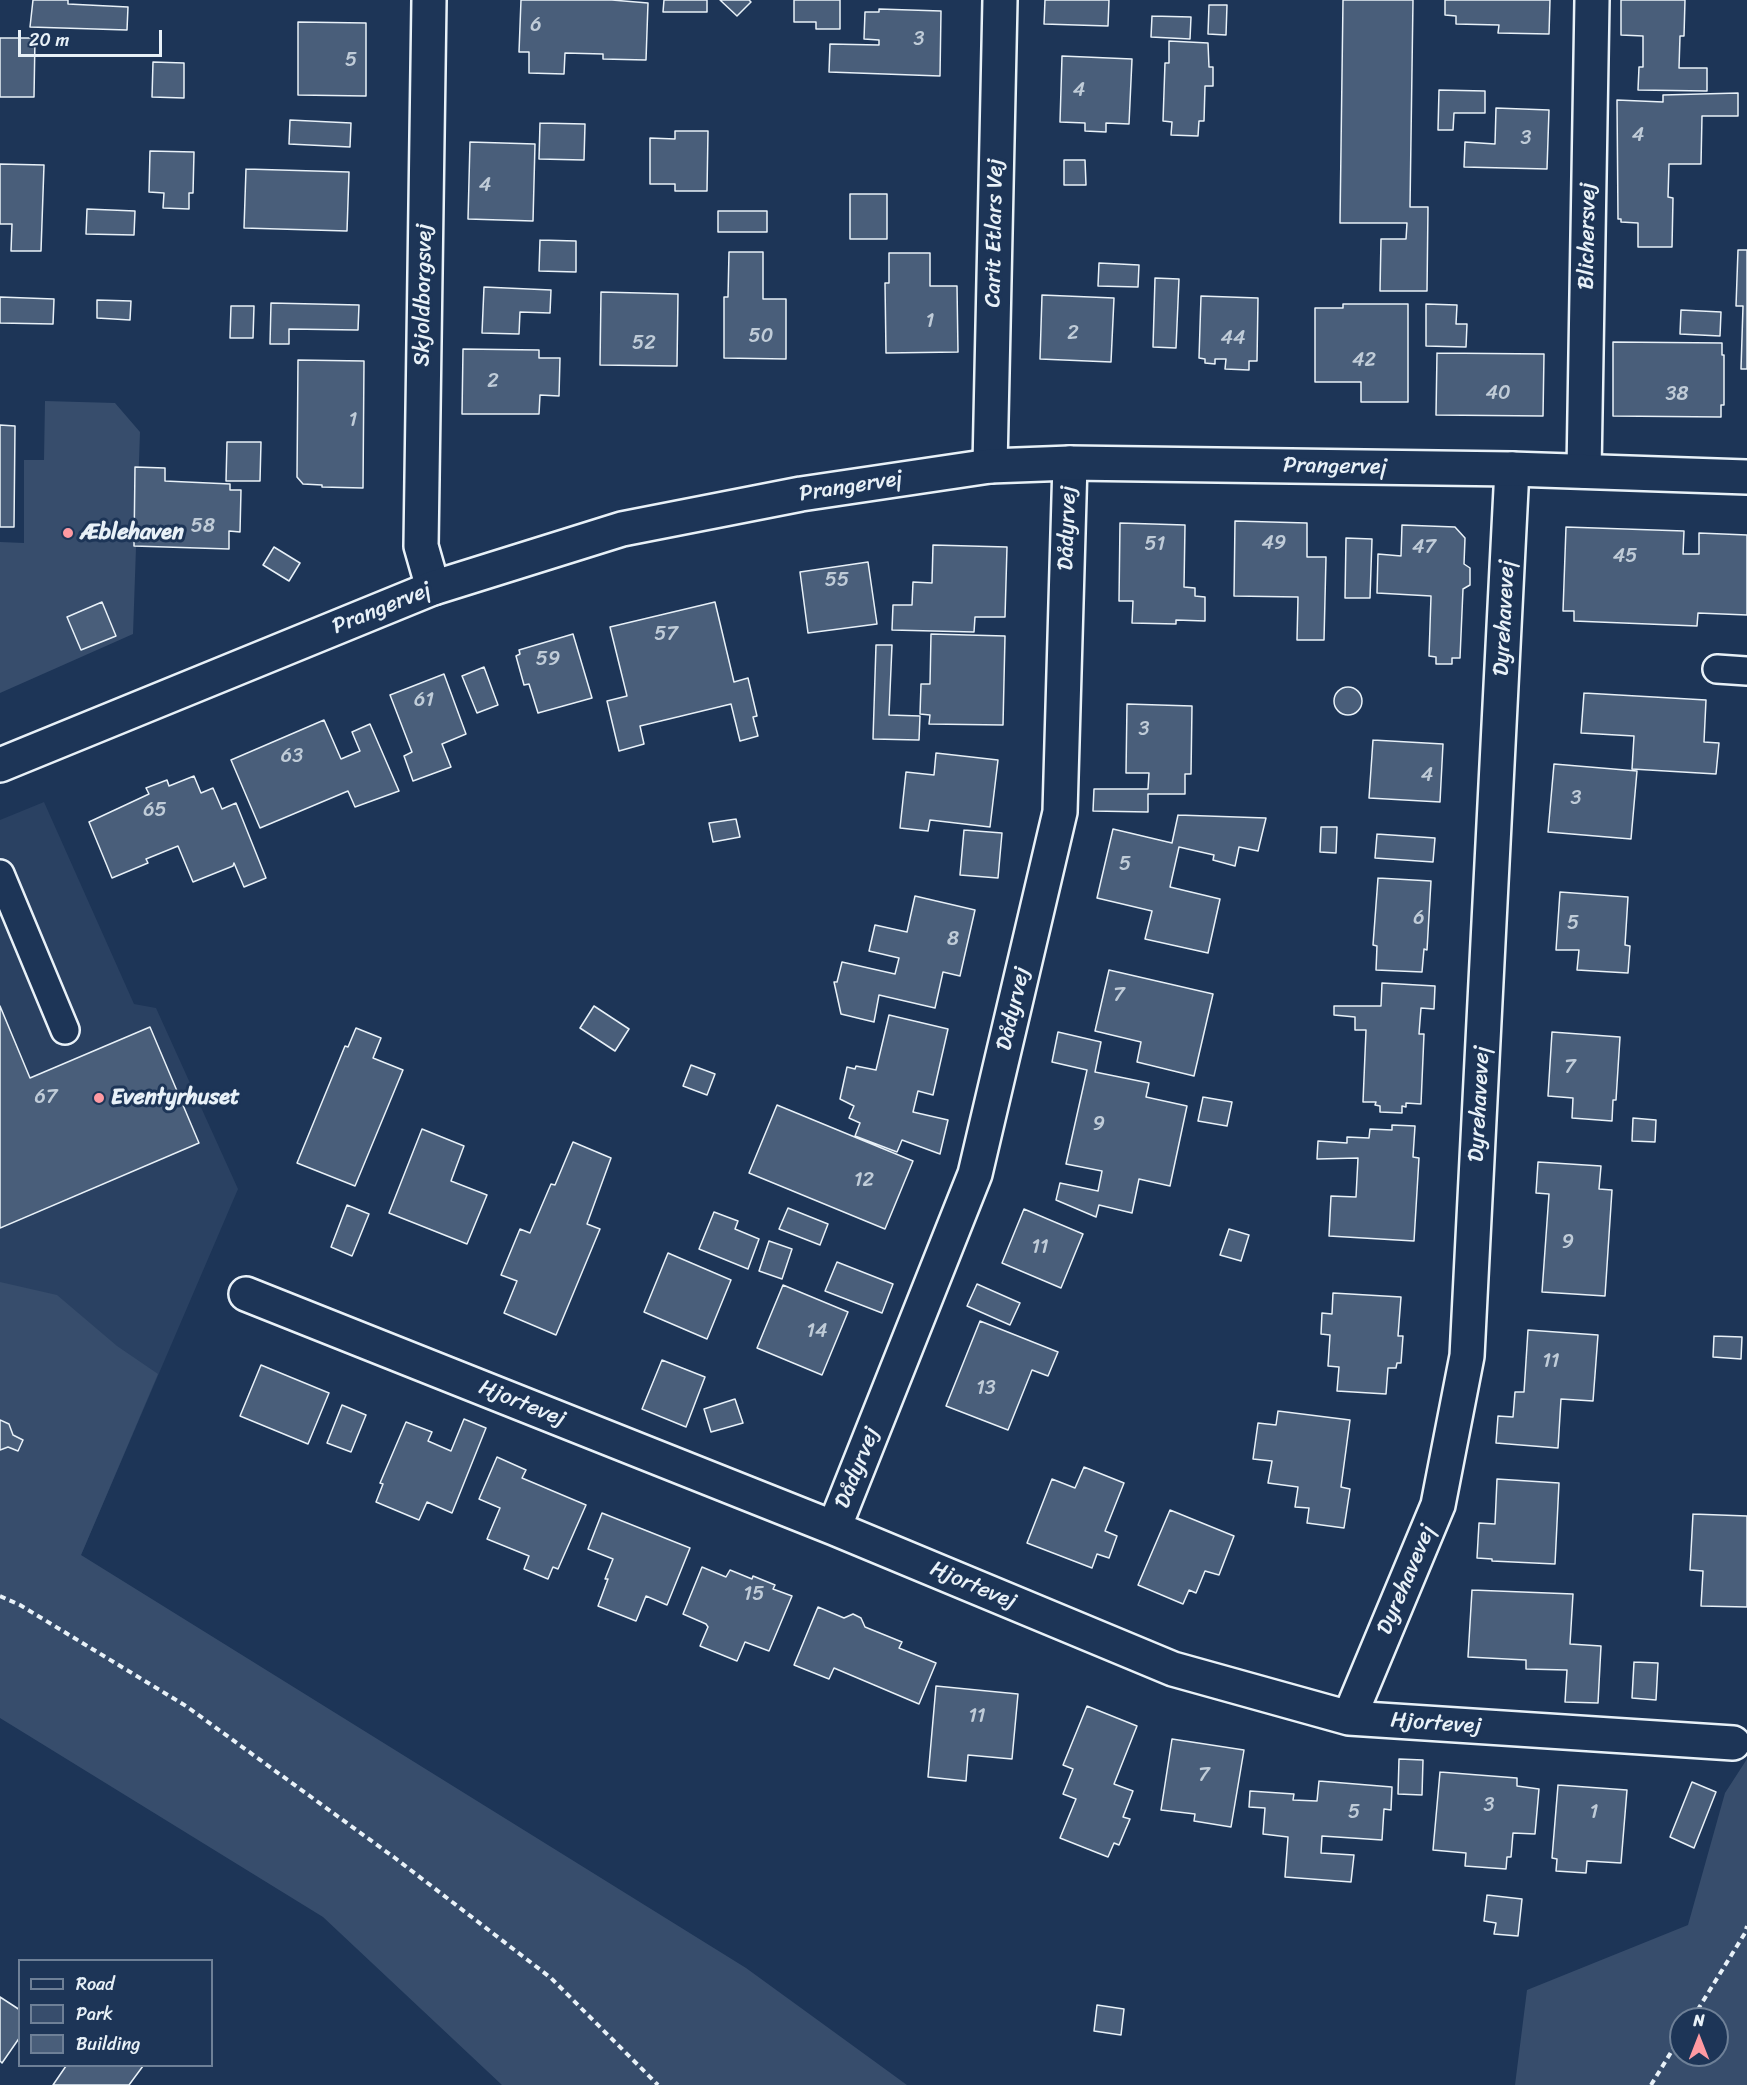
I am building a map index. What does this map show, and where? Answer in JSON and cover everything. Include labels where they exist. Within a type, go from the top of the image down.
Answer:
[{"type":"street","name":"Skjoldborgsvej","points":[[429,0],[421,546],[434,588]]},
{"type":"street","name":"Carit Etlars Vej","points":[[990,466],[1000,0]]},
{"type":"street","name":"Blichersvej","points":[[1584,471],[1592,0]]},
{"type":"street","name":"Prangervej","points":[[0,765],[434,588],[622,529],[801,494],[990,466],[1070,463],[1512,469],[1747,477]]},
{"type":"street","name":"Dådyrvej","points":[[834,1528],[975,1174],[1060,812],[1070,463]]},
{"type":"street","name":"Dyrehavevej","points":[[1348,1718],[1438,1505],[1467,1356],[1512,469]]},
{"type":"street","name":"Hjortevej","points":[[246,1294],[834,1528],[1173,1669],[1348,1718],[1732,1743]]},
{"type":"lane","points":[[1717,669],[1747,671]]},
{"type":"lane","points":[[0,874],[65,1030]]},
{"type":"path","points":[[0,1596],[20,1605],[186,1706],[395,1858],[551,1978],[658,2085]]},
{"type":"path","points":[[1699,2007],[1745,1933],[1747,1926]]},
{"type":"path","points":[[1651,2085],[1669,2056]]},
{"type":"shaded area","name":"Eventyrhuset","points":[[44,802],[134,1004],[156,1008],[238,1189],[81,1555],[0,1510],[0,820]]},
{"type":"green space","name":"Æblehaven","points":[[45,401],[115,403],[140,432],[133,634],[0,693],[0,542],[24,543],[24,460],[44,460]]},
{"type":"green space","points":[[0,1282],[57,1295],[117,1346],[158,1374],[81,1555],[746,1968],[907,2085],[502,2085],[323,1917],[0,1718]]},
{"type":"green space","points":[[1747,1759],[1747,2085],[1515,2085],[1527,1990],[1688,1925],[1725,1793]]},
{"type":"building","points":[[33,0],[68,0],[68,4],[128,7],[127,30],[30,27]]},
{"type":"building","points":[[521,0],[612,0],[648,3],[646,60],[603,59],[603,54],[565,53],[564,74],[529,73],[529,52],[519,52]]},
{"type":"building","points":[[664,0],[707,0],[707,12],[663,12]]},
{"type":"building","points":[[720,0],[749,0],[751,2],[737,16]]},
{"type":"building","points":[[794,0],[840,0],[840,29],[816,29],[816,22],[794,22]]},
{"type":"building","points":[[1045,0],[1109,0],[1108,26],[1044,24]]},
{"type":"building","points":[[1343,0],[1413,0],[1410,207],[1428,207],[1427,291],[1380,291],[1381,239],[1406,239],[1407,223],[1340,223]]},
{"type":"building","points":[[1445,0],[1550,0],[1549,34],[1498,33],[1499,25],[1456,24],[1456,16],[1445,15]]},
{"type":"building","points":[[1621,0],[1685,0],[1684,36],[1680,36],[1679,68],[1707,68],[1707,91],[1638,90],[1639,67],[1643,67],[1643,36],[1621,35]]},
{"type":"building","points":[[1209,5],[1227,5],[1226,35],[1208,34]]},
{"type":"building","points":[[879,9],[941,11],[940,76],[829,72],[830,44],[879,45],[879,40],[864,39],[865,12],[879,12]]},
{"type":"building","points":[[1152,16],[1191,17],[1190,39],[1151,37]]},
{"type":"building","points":[[298,22],[366,23],[366,96],[298,95]]},
{"type":"building","points":[[0,38],[35,38],[34,97],[0,97]]},
{"type":"building","points":[[1169,41],[1208,43],[1209,67],[1213,67],[1213,86],[1205,86],[1204,121],[1199,121],[1198,136],[1171,135],[1172,122],[1163,121],[1165,63],[1169,63]]},
{"type":"building","points":[[1062,56],[1132,59],[1129,124],[1106,123],[1106,132],[1085,131],[1085,123],[1060,122]]},
{"type":"building","points":[[153,62],[184,63],[184,98],[152,97]]},
{"type":"building","points":[[1439,90],[1485,91],[1485,113],[1454,113],[1453,130],[1438,130]]},
{"type":"building","points":[[1738,93],[1738,116],[1702,116],[1701,164],[1669,164],[1668,197],[1673,198],[1672,247],[1638,247],[1638,223],[1621,222],[1621,219],[1618,219],[1617,100],[1663,102],[1663,95]]},
{"type":"building","points":[[1496,108],[1549,110],[1547,169],[1464,167],[1465,142],[1495,144]]},
{"type":"building","points":[[290,120],[351,123],[350,147],[289,144]]},
{"type":"building","points":[[540,123],[585,124],[584,160],[539,159]]},
{"type":"building","points":[[675,131],[708,131],[707,191],[675,191],[675,184],[650,184],[650,138],[675,139]]},
{"type":"building","points":[[470,142],[535,144],[533,221],[468,219]]},
{"type":"building","points":[[150,151],[194,152],[193,193],[189,193],[189,209],[163,208],[164,193],[149,192]]},
{"type":"building","points":[[1064,160],[1085,160],[1086,185],[1064,185]]},
{"type":"building","points":[[0,164],[44,165],[41,251],[11,251],[12,224],[0,224]]},
{"type":"building","points":[[246,169],[349,172],[347,231],[244,228]]},
{"type":"building","points":[[850,194],[887,194],[887,239],[850,239]]},
{"type":"building","points":[[87,209],[135,211],[134,235],[86,234]]},
{"type":"building","points":[[718,211],[767,211],[767,232],[718,232]]},
{"type":"building","points":[[540,240],[576,241],[576,272],[539,271]]},
{"type":"building","points":[[1738,250],[1747,250],[1747,369],[1741,369],[1743,306],[1736,306]]},
{"type":"building","points":[[729,252],[763,252],[763,299],[786,299],[786,359],[724,358],[724,297],[728,297]]},
{"type":"building","points":[[889,253],[930,253],[930,286],[957,286],[958,352],[886,353],[885,283],[889,283]]},
{"type":"building","points":[[1099,263],[1139,265],[1138,287],[1098,286]]},
{"type":"building","points":[[1155,278],[1179,279],[1176,348],[1153,347]]},
{"type":"building","points":[[484,287],[551,290],[550,313],[520,312],[519,334],[482,333]]},
{"type":"building","points":[[601,292],[678,294],[677,366],[600,365]]},
{"type":"building","points":[[1042,295],[1114,298],[1111,362],[1040,359]]},
{"type":"building","points":[[1201,296],[1258,298],[1257,361],[1249,361],[1249,370],[1225,369],[1226,359],[1215,359],[1215,364],[1205,363],[1205,359],[1199,358]]},
{"type":"building","points":[[0,297],[54,299],[53,324],[0,323]]},
{"type":"building","points":[[97,300],[131,301],[130,320],[97,318]]},
{"type":"building","points":[[271,303],[359,305],[358,330],[289,329],[289,344],[270,344]]},
{"type":"building","points":[[1343,304],[1408,304],[1408,402],[1361,402],[1361,382],[1315,382],[1315,308],[1343,308]]},
{"type":"building","points":[[1426,304],[1457,305],[1456,324],[1467,324],[1466,347],[1426,346]]},
{"type":"building","points":[[231,306],[254,306],[253,338],[230,338]]},
{"type":"building","points":[[1681,310],[1721,312],[1720,336],[1680,334]]},
{"type":"building","points":[[1613,342],[1722,343],[1724,405],[1721,405],[1721,417],[1613,416]]},
{"type":"building","points":[[463,349],[539,350],[539,358],[560,358],[559,396],[540,395],[539,414],[462,414]]},
{"type":"building","points":[[1437,353],[1544,354],[1543,416],[1436,415]]},
{"type":"building","points":[[298,360],[364,361],[363,488],[303,484],[297,477]]},
{"type":"building","points":[[0,425],[15,426],[14,527],[0,527]]},
{"type":"building","points":[[227,442],[261,442],[260,481],[226,481]]},
{"type":"building","points":[[135,467],[165,468],[165,481],[230,484],[230,490],[241,490],[240,532],[229,531],[229,549],[134,546]]},
{"type":"building","points":[[1235,521],[1307,523],[1307,557],[1326,557],[1324,640],[1297,640],[1298,597],[1234,596]]},
{"type":"building","points":[[1120,523],[1185,525],[1184,587],[1195,588],[1195,596],[1205,597],[1205,621],[1176,620],[1176,624],[1132,623],[1133,601],[1119,601]]},
{"type":"building","points":[[1402,525],[1455,527],[1465,538],[1464,564],[1470,568],[1470,585],[1463,589],[1460,658],[1452,658],[1452,664],[1436,664],[1436,657],[1429,656],[1431,596],[1377,593],[1378,554],[1401,556]]},
{"type":"building","points":[[1566,527],[1684,531],[1683,554],[1699,554],[1699,533],[1747,535],[1747,615],[1698,613],[1697,626],[1574,621],[1574,611],[1563,611]]},
{"type":"building","points":[[1346,538],[1372,539],[1370,598],[1345,598]]},
{"type":"building","points":[[933,545],[1007,547],[1005,617],[975,617],[974,632],[892,630],[893,605],[912,605],[913,582],[932,583]]},
{"type":"building","points":[[274,547],[300,563],[289,581],[263,565]]},
{"type":"building","points":[[868,562],[877,624],[808,633],[800,572]]},
{"type":"building","points":[[102,602],[116,636],[81,650],[67,617]]},
{"type":"building","points":[[715,602],[734,682],[748,678],[757,716],[753,717],[758,736],[740,741],[731,704],[640,726],[644,744],[619,751],[607,701],[627,696],[610,627]]},
{"type":"building","points":[[573,634],[592,698],[538,713],[529,684],[524,685],[516,656],[520,654],[519,650]]},
{"type":"building","points":[[931,634],[1005,636],[1003,725],[929,724],[930,715],[920,714],[921,684],[930,684]]},
{"type":"building","points":[[876,645],[892,645],[889,715],[920,716],[919,740],[873,739]]},
{"type":"building","points":[[484,667],[498,705],[477,713],[462,676]]},
{"type":"building","points":[[444,674],[466,734],[442,744],[451,767],[413,781],[404,756],[412,752],[390,695]]},
{"type":"building","points":[[1348,687],[1358,691],[1362,701],[1358,711],[1348,715],[1338,711],[1334,701],[1338,691]]},
{"type":"building","points":[[1584,693],[1706,700],[1704,742],[1719,743],[1716,774],[1632,769],[1634,736],[1581,733]]},
{"type":"building","points":[[1127,704],[1192,706],[1191,774],[1185,774],[1185,794],[1148,794],[1148,812],[1093,811],[1094,789],[1148,789],[1149,773],[1126,773]]},
{"type":"building","points":[[324,720],[341,759],[360,751],[352,732],[370,724],[399,791],[355,807],[348,791],[260,828],[231,760]]},
{"type":"building","points":[[1373,740],[1443,744],[1440,802],[1369,798]]},
{"type":"building","points":[[936,753],[998,760],[990,827],[930,820],[928,831],[900,828],[906,772],[934,775]]},
{"type":"building","points":[[1554,764],[1637,771],[1631,839],[1548,832]]},
{"type":"building","points":[[194,776],[201,793],[213,788],[222,809],[236,803],[266,878],[244,887],[234,863],[233,866],[193,882],[178,846],[146,859],[148,863],[112,878],[89,822],[149,794],[146,788],[167,780],[169,786]]},
{"type":"building","points":[[1178,815],[1266,818],[1258,851],[1239,847],[1235,866],[1213,860],[1214,855],[1179,847],[1170,887],[1220,899],[1208,953],[1145,939],[1152,911],[1097,898],[1113,829],[1172,843]]},
{"type":"building","points":[[736,819],[740,837],[713,842],[709,823]]},
{"type":"building","points":[[1321,827],[1337,827],[1336,853],[1320,852]]},
{"type":"building","points":[[964,830],[1002,833],[998,878],[960,875]]},
{"type":"building","points":[[1377,834],[1435,838],[1433,862],[1375,858]]},
{"type":"building","points":[[1378,878],[1431,881],[1427,950],[1424,949],[1422,972],[1376,970],[1377,946],[1373,945]]},
{"type":"building","points":[[1560,892],[1628,897],[1625,945],[1630,946],[1628,973],[1577,970],[1579,950],[1556,950]]},
{"type":"building","points":[[915,896],[975,910],[960,976],[943,972],[935,1008],[879,995],[874,1022],[841,1014],[834,982],[837,982],[842,962],[895,974],[899,958],[869,951],[875,925],[907,932]]},
{"type":"building","points":[[1109,970],[1213,994],[1194,1076],[1137,1062],[1141,1042],[1095,1031]]},
{"type":"building","points":[[1382,983],[1435,986],[1434,1009],[1421,1008],[1419,1034],[1424,1034],[1421,1104],[1406,1103],[1406,1107],[1402,1106],[1402,1113],[1380,1112],[1380,1106],[1375,1105],[1376,1102],[1363,1102],[1366,1030],[1355,1030],[1355,1017],[1334,1015],[1334,1006],[1381,1006]]},
{"type":"building","points":[[0,1006],[30,1078],[150,1027],[199,1143],[0,1228]]},
{"type":"building","points":[[594,1006],[629,1029],[615,1051],[580,1028]]},
{"type":"building","points":[[889,1015],[948,1029],[933,1095],[918,1091],[913,1112],[948,1120],[940,1154],[902,1140],[897,1152],[855,1136],[860,1123],[849,1118],[854,1106],[840,1099],[847,1067],[855,1069],[856,1066],[876,1070]]},
{"type":"building","points":[[356,1028],[381,1038],[373,1058],[403,1070],[355,1186],[297,1163],[345,1046],[348,1047]]},
{"type":"building","points":[[1058,1032],[1101,1042],[1095,1072],[1149,1083],[1146,1097],[1187,1106],[1170,1186],[1139,1179],[1132,1213],[1099,1205],[1096,1217],[1056,1200],[1060,1183],[1098,1191],[1102,1171],[1066,1164],[1087,1070],[1052,1062]]},
{"type":"building","points":[[1552,1032],[1620,1037],[1616,1100],[1613,1100],[1612,1121],[1572,1118],[1573,1098],[1548,1096]]},
{"type":"building","points":[[691,1065],[715,1074],[707,1095],[683,1086]]},
{"type":"building","points":[[1203,1097],[1232,1102],[1227,1126],[1198,1121]]},
{"type":"building","points":[[777,1105],[913,1161],[885,1229],[749,1173]]},
{"type":"building","points":[[1633,1118],[1656,1120],[1655,1142],[1632,1141]]},
{"type":"building","points":[[1392,1125],[1415,1126],[1413,1157],[1419,1158],[1414,1241],[1329,1236],[1331,1196],[1356,1197],[1358,1158],[1317,1159],[1318,1141],[1347,1143],[1347,1137],[1369,1138],[1370,1129],[1392,1130]]},
{"type":"building","points":[[422,1129],[464,1146],[451,1181],[487,1195],[467,1244],[389,1213]]},
{"type":"building","points":[[573,1142],[611,1158],[587,1224],[600,1229],[556,1335],[504,1313],[517,1281],[501,1275],[520,1229],[530,1233],[551,1184],[555,1185]]},
{"type":"building","points":[[1538,1162],[1601,1166],[1599,1189],[1612,1190],[1605,1296],[1542,1292],[1549,1194],[1536,1193]]},
{"type":"building","points":[[347,1205],[369,1214],[352,1256],[331,1247]]},
{"type":"building","points":[[788,1208],[828,1224],[820,1245],[779,1229]]},
{"type":"building","points":[[1024,1209],[1083,1234],[1061,1288],[1002,1263]]},
{"type":"building","points":[[714,1212],[738,1221],[735,1229],[759,1239],[748,1269],[699,1249]]},
{"type":"building","points":[[1229,1229],[1249,1235],[1241,1261],[1220,1255]]},
{"type":"building","points":[[769,1241],[792,1249],[782,1279],[759,1271]]},
{"type":"building","points":[[668,1253],[731,1280],[707,1339],[644,1312]]},
{"type":"building","points":[[837,1262],[893,1284],[882,1313],[825,1291]]},
{"type":"building","points":[[977,1284],[1020,1303],[1010,1325],[967,1306]]},
{"type":"building","points":[[783,1285],[848,1312],[822,1375],[757,1348]]},
{"type":"building","points":[[1333,1293],[1401,1297],[1398,1336],[1403,1336],[1401,1363],[1397,1363],[1396,1368],[1388,1368],[1386,1394],[1337,1391],[1339,1367],[1328,1366],[1330,1335],[1321,1334],[1322,1313],[1332,1314]]},
{"type":"building","points":[[980,1321],[1058,1352],[1048,1376],[1032,1370],[1008,1430],[946,1406]]},
{"type":"building","points":[[1528,1330],[1598,1335],[1593,1401],[1561,1399],[1558,1448],[1496,1443],[1498,1416],[1513,1417],[1515,1392],[1524,1392]]},
{"type":"building","points":[[1714,1336],[1742,1337],[1741,1359],[1713,1357]]},
{"type":"building","points":[[662,1360],[705,1377],[686,1427],[642,1409]]},
{"type":"building","points":[[261,1365],[329,1393],[308,1444],[240,1416]]},
{"type":"building","points":[[735,1399],[743,1423],[711,1432],[704,1409]]},
{"type":"building","points":[[342,1405],[366,1415],[351,1452],[327,1443]]},
{"type":"building","points":[[1278,1411],[1350,1420],[1341,1487],[1350,1489],[1344,1528],[1307,1523],[1309,1508],[1295,1507],[1298,1487],[1268,1483],[1272,1461],[1253,1459],[1258,1423],[1276,1425]]},
{"type":"building","points":[[464,1419],[486,1428],[452,1513],[427,1502],[419,1520],[376,1502],[383,1484],[380,1483],[406,1422],[432,1432],[428,1441],[451,1451]]},
{"type":"building","points":[[0,1420],[9,1424],[13,1435],[23,1440],[18,1451],[8,1447],[0,1450]]},
{"type":"building","points":[[497,1457],[526,1470],[522,1478],[586,1505],[558,1569],[553,1567],[548,1579],[524,1569],[529,1556],[487,1539],[500,1508],[479,1499]]},
{"type":"building","points":[[1084,1467],[1124,1483],[1105,1531],[1117,1536],[1109,1558],[1097,1554],[1092,1568],[1027,1543],[1052,1479],[1075,1488]]},
{"type":"building","points":[[1497,1479],[1559,1483],[1555,1564],[1492,1561],[1492,1559],[1477,1558],[1479,1523],[1495,1524]]},
{"type":"building","points":[[1170,1510],[1234,1536],[1219,1575],[1205,1571],[1196,1593],[1189,1590],[1183,1604],[1138,1585]]},
{"type":"building","points":[[602,1513],[690,1548],[667,1605],[646,1596],[636,1621],[598,1606],[613,1559],[588,1549]]},
{"type":"building","points":[[1693,1514],[1747,1516],[1747,1607],[1701,1606],[1703,1571],[1690,1570]]},
{"type":"building","points":[[702,1567],[726,1577],[730,1570],[752,1579],[753,1576],[775,1585],[773,1589],[792,1596],[769,1651],[745,1642],[737,1661],[700,1646],[708,1627],[683,1614]]},
{"type":"building","points":[[1472,1590],[1573,1594],[1570,1644],[1601,1646],[1598,1703],[1565,1702],[1567,1670],[1526,1669],[1526,1660],[1468,1657]]},
{"type":"building","points":[[818,1607],[844,1618],[853,1614],[861,1618],[865,1627],[902,1642],[899,1648],[936,1663],[919,1704],[834,1668],[829,1679],[794,1665]]},
{"type":"building","points":[[1634,1662],[1658,1663],[1656,1700],[1632,1698]]},
{"type":"building","points":[[936,1686],[1018,1694],[1012,1759],[968,1755],[966,1781],[928,1777]]},
{"type":"building","points":[[1087,1706],[1137,1726],[1114,1784],[1133,1791],[1123,1817],[1130,1819],[1119,1845],[1114,1843],[1108,1857],[1060,1838],[1076,1799],[1063,1794],[1073,1769],[1063,1765]]},
{"type":"building","points":[[1172,1739],[1244,1750],[1231,1827],[1194,1821],[1195,1814],[1161,1810]]},
{"type":"building","points":[[1399,1759],[1423,1760],[1422,1795],[1398,1794]]},
{"type":"building","points":[[1440,1772],[1517,1778],[1517,1786],[1539,1789],[1535,1834],[1513,1833],[1511,1857],[1507,1857],[1506,1869],[1465,1866],[1466,1853],[1433,1850]]},
{"type":"building","points":[[1319,1781],[1392,1787],[1391,1810],[1384,1809],[1382,1840],[1322,1836],[1321,1853],[1354,1855],[1351,1882],[1285,1877],[1288,1837],[1263,1834],[1265,1808],[1249,1807],[1250,1791],[1294,1794],[1293,1800],[1317,1801]]},
{"type":"building","points":[[1692,1782],[1716,1792],[1694,1848],[1670,1837]]},
{"type":"building","points":[[1558,1785],[1627,1790],[1621,1863],[1587,1861],[1586,1873],[1556,1871],[1557,1859],[1552,1858]]},
{"type":"building","points":[[1487,1895],[1522,1899],[1518,1936],[1494,1934],[1496,1923],[1484,1921]]},
{"type":"building","points":[[0,1997],[18,2009],[18,2040],[2,2063],[0,2061]]},
{"type":"building","points":[[1097,2005],[1124,2009],[1121,2035],[1094,2031]]},
{"type":"building","points":[[65,2067],[142,2067],[129,2085],[53,2085]]},
{"type":"place","name":"Æblehaven","points":[[68,533]]},
{"type":"place","name":"Eventyrhuset","points":[[99,1098]]}]
